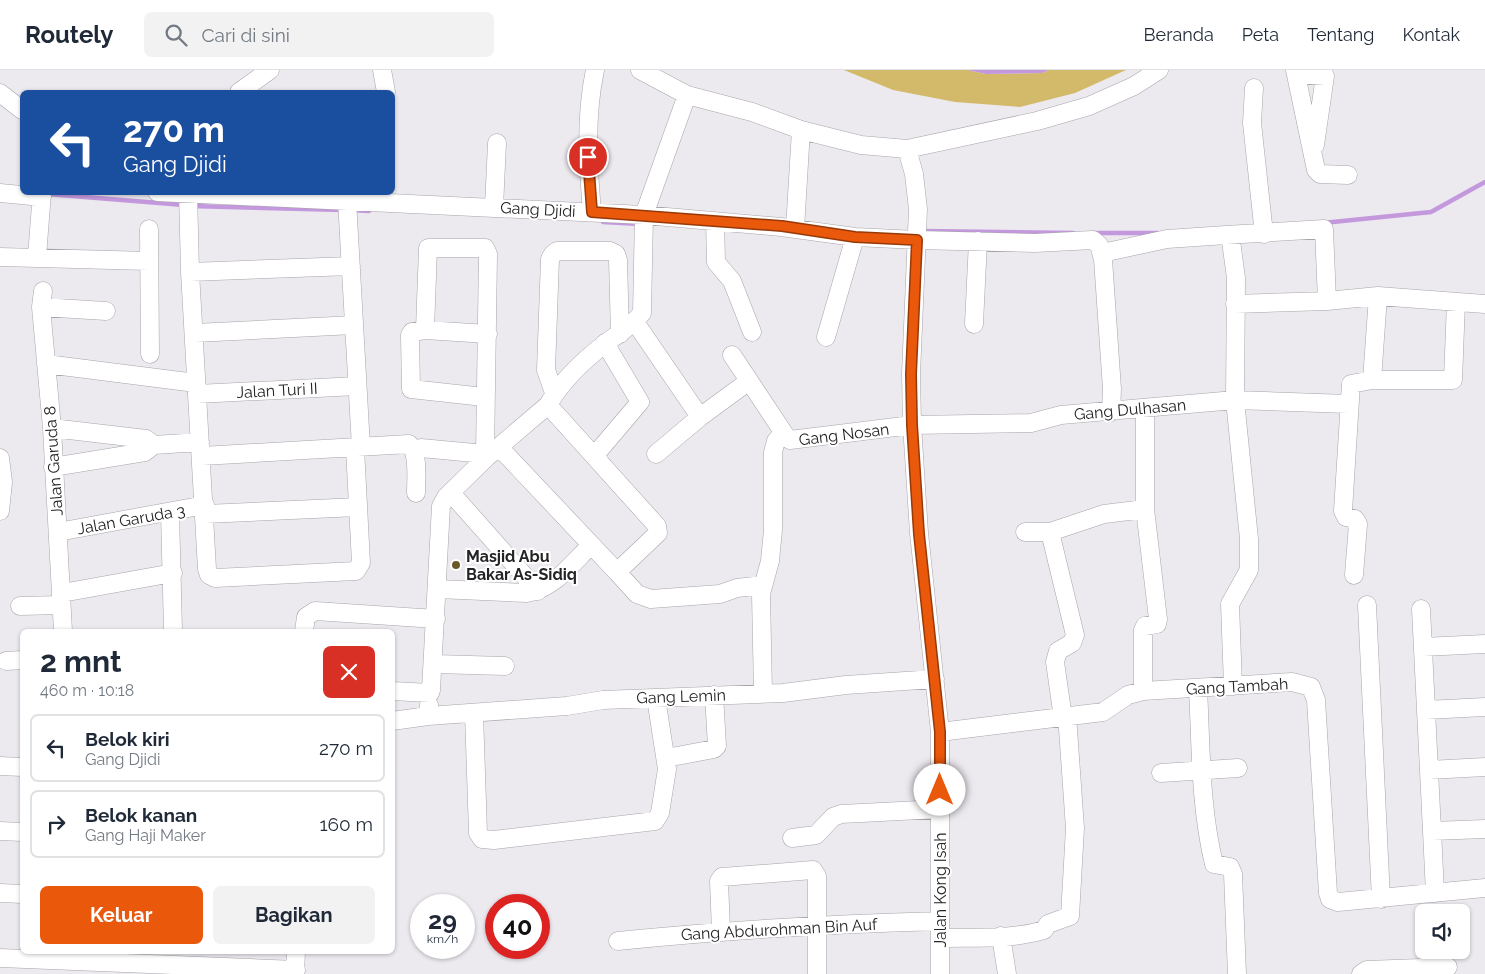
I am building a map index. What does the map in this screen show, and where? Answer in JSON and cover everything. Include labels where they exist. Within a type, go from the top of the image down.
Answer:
[{"type":"street","points":[[242,90],[270,70]]},
{"type":"street","points":[[382,70],[386,90]]},
{"type":"street","points":[[592,212],[588,147],[594,70]]},
{"type":"street","points":[[640,70],[687,95],[752,112],[801,130],[862,145],[907,149],[1037,121],[1089,106],[1134,86],[1159,70]]},
{"type":"street","points":[[1313,159],[1325,76],[1296,72],[1313,159],[1320,174],[1348,175]]},
{"type":"street","points":[[1254,88],[1252,123],[1264,234]]},
{"type":"street","points":[[0,93],[20,108]]},
{"type":"street","points":[[428,716],[434,664],[441,506],[490,453],[551,399],[613,338],[635,322],[642,313],[644,214],[687,95]]},
{"type":"street","points":[[796,229],[801,130]]},
{"type":"street","points":[[494,207],[497,143]]},
{"type":"street","name":"Jalan Kong Isah","points":[[907,149],[914,174],[917,234],[911,374],[912,425],[919,534],[940,732],[940,974]]},
{"type":"street","points":[[0,193],[20,193]]},
{"type":"street","points":[[37,257],[42,195]]},
{"type":"street","points":[[188,195],[190,272],[195,333],[207,569],[212,577],[351,572],[356,571],[361,563],[354,325],[347,200]]},
{"type":"street","name":"Gang Djidi","points":[[233,195],[347,200],[380,197],[494,207],[644,214],[796,229],[855,237],[917,234],[1035,243],[1093,240],[1100,245],[1102,253]]},
{"type":"street","points":[[715,221],[716,262],[732,281],[752,332]]},
{"type":"street","points":[[149,229],[150,354]]},
{"type":"street","points":[[1111,412],[1112,389],[1102,253],[1167,239],[1232,237],[1324,229],[1327,301]]},
{"type":"street","points":[[826,337],[855,237]]},
{"type":"street","points":[[1232,237],[1236,278],[1235,400],[1250,539],[1250,563],[1247,575],[1230,604],[1233,686]]},
{"type":"street","points":[[974,324],[978,240]]},
{"type":"street","points":[[425,330],[428,248],[484,248],[488,254],[488,334],[484,397],[490,453]]},
{"type":"street","points":[[595,455],[640,402],[613,338],[618,260],[616,254],[610,251],[557,251],[552,254],[550,259],[546,370],[551,399],[595,455],[658,528],[658,533],[617,572]]},
{"type":"street","points":[[0,257],[149,261]]},
{"type":"street","points":[[190,272],[351,266]]},
{"type":"street","points":[[1235,304],[1327,301],[1378,296],[1485,304]]},
{"type":"street","points":[[1372,380],[1378,296]]},
{"type":"street","name":"Jalan Garuda 8","points":[[63,629],[52,428],[42,299],[106,311]]},
{"type":"street","points":[[1354,575],[1358,524],[1355,519],[1346,518],[1343,511],[1348,404],[1351,384],[1372,380],[1453,380],[1456,302]]},
{"type":"street","points":[[635,322],[700,418]]},
{"type":"street","points":[[195,333],[354,325]]},
{"type":"street","points":[[484,397],[411,389],[410,335],[412,332],[425,330],[488,334]]},
{"type":"street","name":"Gang Nosan","points":[[732,355],[783,433],[790,440],[912,425]]},
{"type":"street","name":"Jalan Turi II","points":[[46,364],[197,388],[356,386]]},
{"type":"street","points":[[656,454],[749,381]]},
{"type":"street","name":"Gang Dulhasan","points":[[912,425],[1030,423],[1061,415],[1235,400],[1348,404]]},
{"type":"street","points":[[1143,692],[1143,630],[1145,626],[1157,624],[1158,619],[1145,509],[1145,408]]},
{"type":"street","points":[[52,428],[146,439],[154,445],[201,449],[411,445],[414,458],[416,493]]},
{"type":"street","points":[[763,693],[763,585],[770,561],[773,530],[773,452],[776,441],[783,433]]},
{"type":"street","points":[[53,467],[145,452],[154,445]]},
{"type":"street","points":[[421,448],[490,453],[590,546],[637,594],[651,599],[720,594],[737,588],[763,585]]},
{"type":"street","points":[[0,458],[3,482],[0,510]]},
{"type":"street","points":[[451,493],[538,591]]},
{"type":"street","name":"Jalan Garuda 3","points":[[58,532],[170,512],[358,507]]},
{"type":"street","points":[[1025,532],[1050,532],[1104,514],[1145,509]]},
{"type":"street","points":[[170,512],[173,629]]},
{"type":"street","points":[[1050,532],[1075,635],[1072,643],[1058,651],[1055,662],[1062,711],[1067,715]]},
{"type":"street","points":[[438,589],[527,593],[538,591],[547,587],[590,546]]},
{"type":"street","points":[[20,606],[61,599],[173,573]]},
{"type":"street","points":[[1367,605],[1381,899]]},
{"type":"street","points":[[1421,609],[1435,893]]},
{"type":"street","points":[[304,629],[306,617],[315,611],[436,619]]},
{"type":"street","points":[[1423,647],[1485,644]]},
{"type":"street","points":[[434,664],[505,666]]},
{"type":"street","name":"Gang Lemin","points":[[395,721],[428,716],[567,706],[603,700],[763,693],[935,679]]},
{"type":"street","name":"Gang Tambah","points":[[940,732],[1103,712],[1128,695],[1143,692],[1292,682],[1311,687],[1316,700],[1328,893],[1330,899],[1338,902],[1381,899],[1485,888]]},
{"type":"street","points":[[1198,688],[1209,838],[1214,864],[1232,870],[1237,974]]},
{"type":"street","points":[[395,691],[430,692]]},
{"type":"street","points":[[666,758],[717,746],[714,695]]},
{"type":"street","points":[[474,713],[478,833],[482,839],[503,839],[654,821],[660,813],[666,782],[666,758],[656,698]]},
{"type":"street","points":[[1426,710],[1485,707]]},
{"type":"street","name":"Gang Abdurohman Bin Auf","points":[[618,941],[721,931],[818,925],[940,929],[1001,936],[1044,930],[1048,924],[1070,916],[1075,828],[1067,715]]},
{"type":"street","points":[[0,766],[20,767]]},
{"type":"street","points":[[1429,770],[1485,767]]},
{"type":"street","points":[[1161,773],[1238,768]]},
{"type":"street","points":[[792,838],[816,835],[833,817],[841,814],[940,809]]},
{"type":"street","points":[[1432,832],[1485,829]]},
{"type":"street","points":[[0,831],[20,832]]},
{"type":"street","points":[[721,931],[718,881],[722,876],[813,870],[817,876],[816,974]]},
{"type":"street","points":[[0,893],[20,894]]},
{"type":"street","points":[[1001,936],[1007,974]]},
{"type":"street","points":[[0,958],[296,972],[296,954]]},
{"type":"street","points":[[1362,974],[1367,970],[1448,964]]},
{"type":"shaded area","points":[[844,70],[967,70],[986,74],[1042,73],[1049,70],[1126,70],[1075,93],[1020,107],[955,102],[893,90]]},
{"type":"shaded area","points":[[967,70],[1049,70],[1042,73],[986,74]]},
{"type":"waterway","points":[[1323,223],[1431,212],[1485,182]]},
{"type":"waterway","points":[[59,195],[184,205]]},
{"type":"waterway","points":[[191,206],[344,210]]},
{"type":"waterway","points":[[351,210],[369,211]]},
{"type":"waterway","points":[[603,222],[641,224]]},
{"type":"waterway","points":[[921,231],[1073,233]]},
{"type":"waterway","points":[[1093,233],[1158,233]]},
{"type":"place","name":"Masjid Abu Bakar As-Sidiq","points":[[456,565]]},
{"type":"route","points":[[588,157],[592,212],[644,214],[782,226],[855,237],[917,240],[911,374],[912,425],[919,534],[940,732],[940,790]]}]
